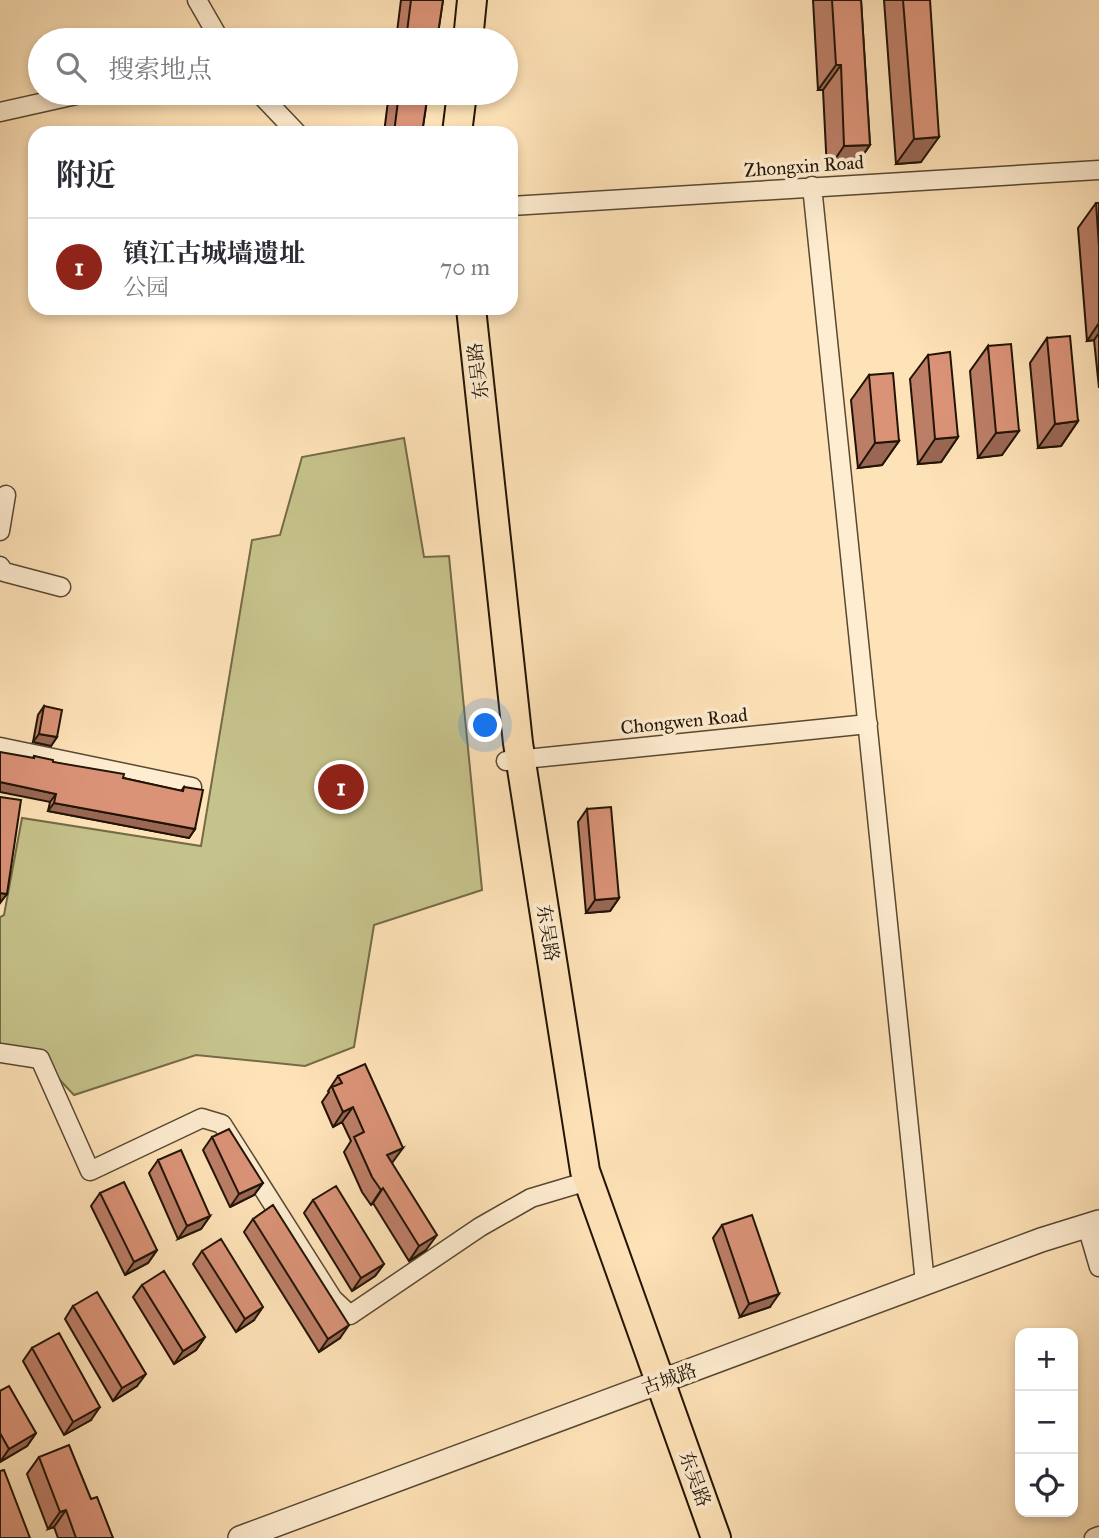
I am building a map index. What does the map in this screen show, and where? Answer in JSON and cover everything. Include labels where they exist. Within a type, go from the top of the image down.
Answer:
[{"type":"main road","points":[[469,28],[472,0]]},
{"type":"main road","points":[[482,28],[485,0]]},
{"type":"main road","points":[[458,126],[460,105]]},
{"type":"main road","points":[[470,126],[472,105]]},
{"type":"main road","name":"东吴路","points":[[460,315],[513,759],[583,1182],[654,1385],[703,1538]]},
{"type":"main road","name":"东吴路","points":[[472,315],[513,759]]},
{"type":"main road","name":"东吴路","points":[[654,1385],[716,1538]]},
{"type":"street","points":[[197,0],[213,28]]},
{"type":"street","points":[[0,112],[31,105]]},
{"type":"street","points":[[270,105],[290,126]]},
{"type":"street","name":"Zhongxin Road","points":[[518,206],[1099,170]]},
{"type":"street","points":[[812,186],[925,1283]]},
{"type":"street","points":[[0,530],[6,495]]},
{"type":"street","points":[[0,566],[4,572],[61,587]]},
{"type":"street","name":"Chongwen Road","points":[[513,759],[867,724]]},
{"type":"street","points":[[0,747],[192,787]]},
{"type":"street","points":[[0,1053],[40,1059],[90,1171],[202,1118],[222,1125],[333,1298],[350,1315],[480,1227],[531,1198],[583,1182]]},
{"type":"street","points":[[1093,1224],[1099,1267]]},
{"type":"street","name":"古城路","points":[[240,1538],[1041,1240],[1093,1224]]},
{"type":"shaded area","points":[[404,438],[424,557],[449,556],[482,890],[374,925],[354,1047],[305,1066],[196,1055],[74,1095],[40,1059],[0,1053],[0,917],[4,915],[22,818],[201,846],[252,540],[280,535],[302,457]]},
{"type":"building","points":[[411,0],[443,0],[439,28],[408,28]]},
{"type":"building","points":[[832,0],[861,0],[870,145],[844,146],[841,65],[836,65]]},
{"type":"building","points":[[903,0],[930,0],[939,137],[914,139]]},
{"type":"building","points":[[398,105],[426,105],[423,126],[395,126]]},
{"type":"building","points":[[1096,203],[1099,203],[1099,246]]},
{"type":"building","points":[[1070,336],[1078,421],[1055,424],[1047,338]]},
{"type":"building","points":[[1011,344],[1019,431],[996,433],[988,346]]},
{"type":"building","points":[[950,352],[958,437],[935,439],[928,355]]},
{"type":"building","points":[[893,373],[899,441],[875,443],[869,375]]},
{"type":"building","points":[[44,706],[62,710],[57,737],[39,734]]},
{"type":"building","points":[[0,752],[124,774],[123,778],[183,791],[184,787],[203,790],[195,829],[54,803],[56,794],[0,782]]},
{"type":"building","points":[[0,797],[21,800],[7,894],[0,893]]},
{"type":"building","points":[[611,807],[619,898],[595,900],[587,809]]},
{"type":"building","points":[[365,1064],[403,1148],[387,1155],[437,1235],[419,1246],[383,1188],[381,1190],[372,1177],[354,1137],[364,1132],[353,1107],[343,1112],[332,1087],[342,1083],[338,1076]]},
{"type":"building","points":[[229,1129],[263,1183],[239,1194],[212,1137]]},
{"type":"building","points":[[181,1150],[210,1216],[187,1226],[158,1160]]},
{"type":"building","points":[[124,1182],[157,1250],[134,1262],[100,1193]]},
{"type":"building","points":[[336,1186],[384,1264],[361,1278],[313,1200]]},
{"type":"building","points":[[273,1205],[349,1325],[328,1339],[253,1219]]},
{"type":"building","points":[[752,1215],[779,1294],[749,1304],[722,1225]]},
{"type":"building","points":[[221,1239],[263,1307],[245,1319],[202,1251]]},
{"type":"building","points":[[164,1271],[205,1337],[183,1351],[142,1285]]},
{"type":"building","points":[[97,1292],[146,1374],[122,1388],[73,1306]]},
{"type":"building","points":[[59,1333],[100,1407],[73,1422],[32,1348]]},
{"type":"building","points":[[9,1386],[36,1433],[9,1449],[0,1433],[0,1391]]},
{"type":"building","points":[[69,1445],[91,1499],[97,1497],[113,1538],[76,1538],[66,1510],[60,1512],[39,1457]]},
{"type":"building","points":[[4,1470],[30,1538],[0,1538],[0,1471]]},
{"type":"place","name":"镇江古城墙遗址","points":[[341,787]]}]
